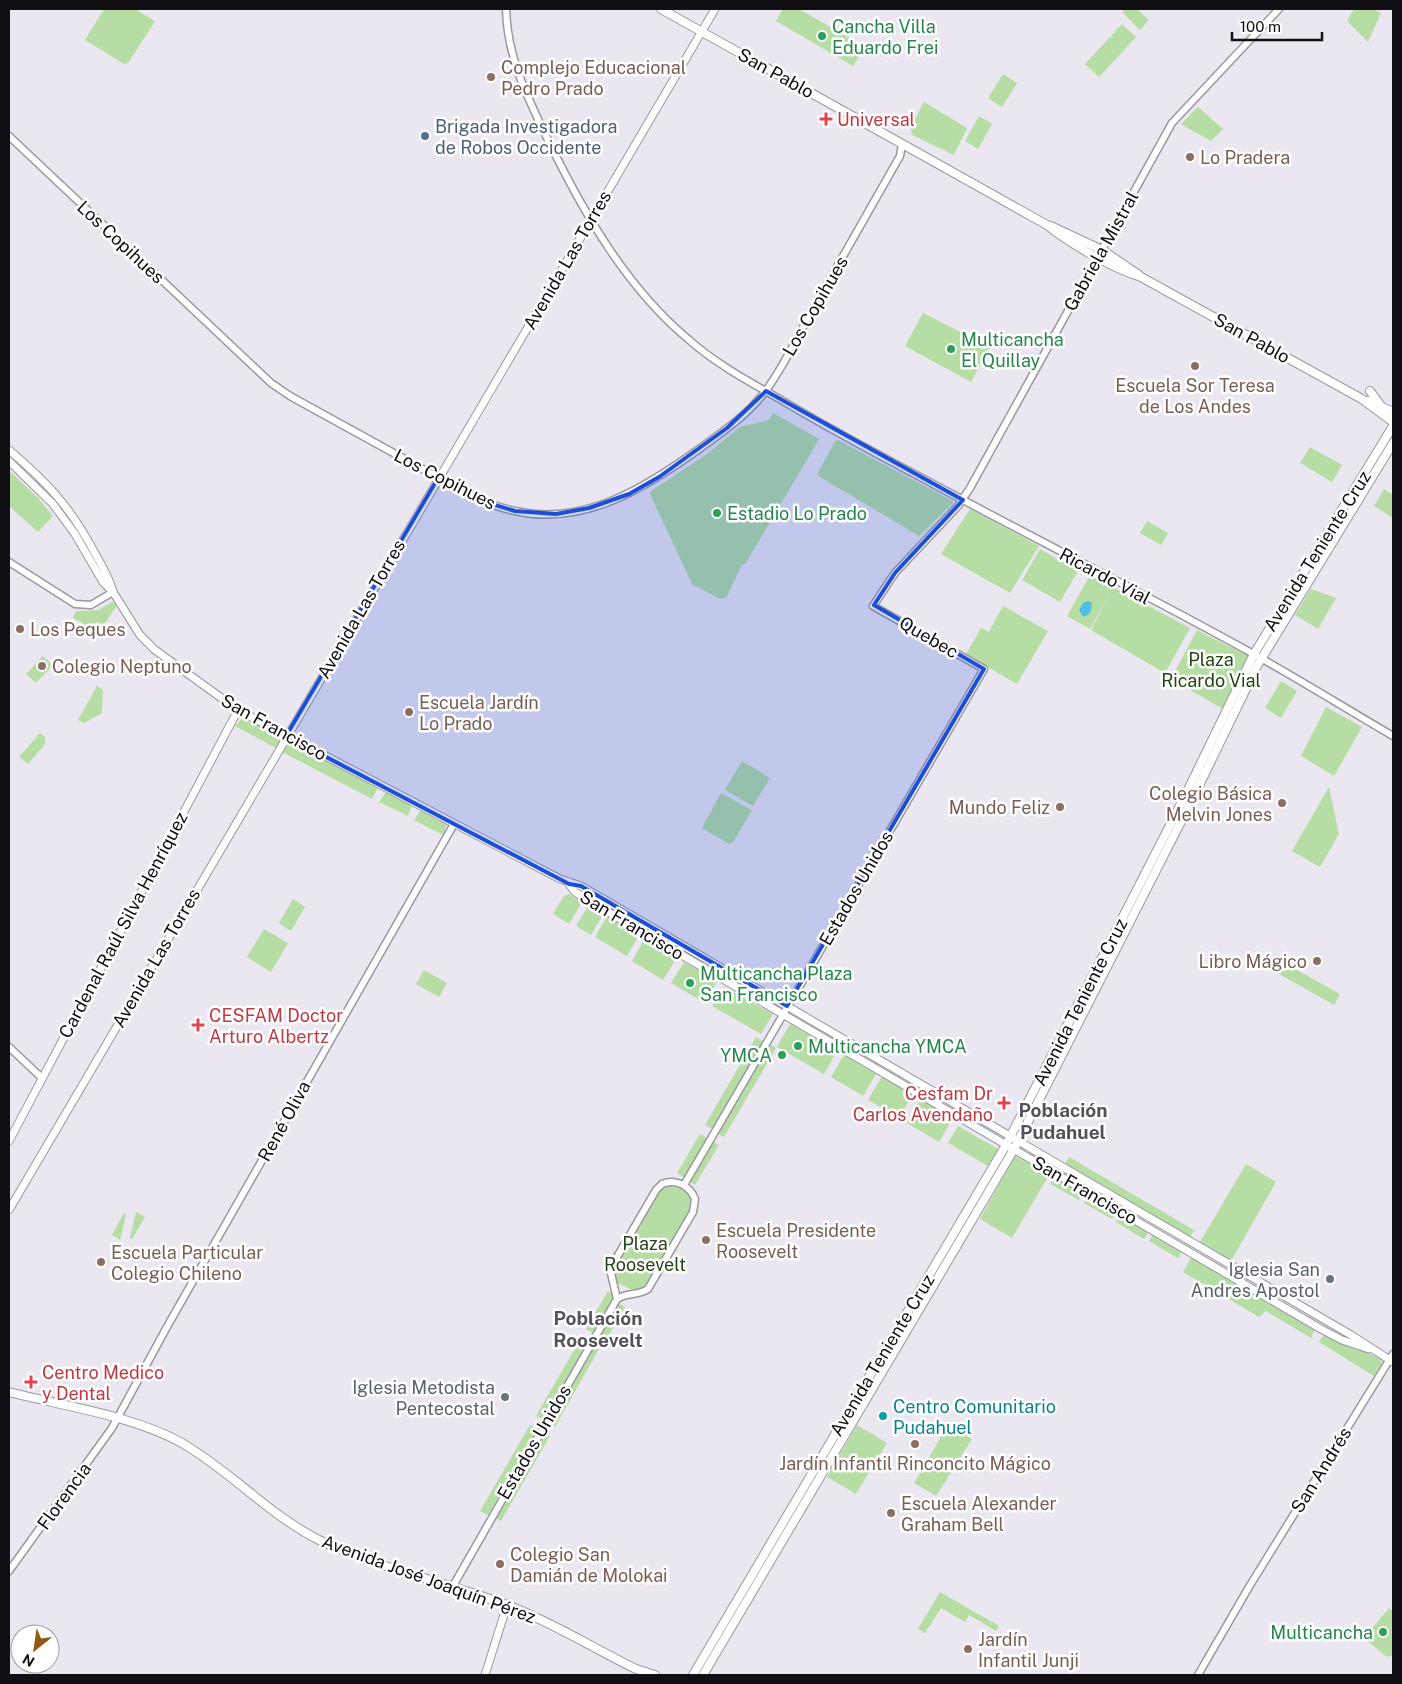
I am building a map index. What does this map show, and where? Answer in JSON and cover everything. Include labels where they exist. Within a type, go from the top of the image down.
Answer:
[{"type":"main road","name":"San Pablo","points":[[661,9],[1047,225],[1067,240],[1100,253],[1124,271],[1142,277],[1362,399],[1393,412]]},
{"type":"main road","name":"Avenida Las Torres","points":[[9,1210],[715,9]]},
{"type":"main road","points":[[1370,390],[1381,406]]},
{"type":"main road","name":"San Pablo","points":[[1362,399],[1393,424]]},
{"type":"main road","name":"Avenida Teniente Cruz","points":[[703,1675],[1014,1150],[1014,1139],[1254,654],[1393,424]]},
{"type":"main road","name":"Avenida Teniente Cruz","points":[[693,1675],[1006,1145],[1014,1139],[1261,659],[1393,443]]},
{"type":"main road","name":"San Francisco","points":[[9,450],[43,480],[67,508],[91,546],[110,582],[112,592]]},
{"type":"main road","name":"San Francisco","points":[[9,461],[53,504],[75,534],[98,575],[112,592],[140,635],[150,646],[238,710],[569,884],[581,886],[1374,1350]]},
{"type":"main road","points":[[1322,543],[1329,547]]},
{"type":"main road","name":"Cardenal Raúl Silva Henríquez","points":[[9,1141],[238,710]]},
{"type":"main road","name":"San Francisco","points":[[569,884],[574,891],[586,899],[1336,1337],[1392,1358]]},
{"type":"main road","name":"Avenida José Joaquín Pérez","points":[[9,1392],[117,1419],[164,1434],[190,1448],[223,1470],[286,1520],[324,1542],[508,1605],[639,1672],[655,1675]]},
{"type":"main road","points":[[485,1675],[508,1605]]},
{"type":"street","name":"Ricardo Vial","points":[[506,9],[509,39],[521,82],[565,175],[590,219],[630,276],[665,319],[709,356],[814,420],[1254,654],[1393,736]]},
{"type":"street","name":"Gabriela Mistral","points":[[874,606],[895,573],[963,500],[1172,123],[1279,9]]},
{"type":"street","name":"Los Copihues","points":[[9,136],[266,379],[290,396],[482,501],[515,511],[556,514],[589,508],[629,494],[655,479],[727,428],[766,392],[900,156],[902,144]]},
{"type":"street","points":[[9,562],[75,604],[91,605],[112,592]]},
{"type":"street","name":"Quebec","points":[[874,606],[984,669]]},
{"type":"street","name":"Estados Unidos","points":[[684,1185],[984,669]]},
{"type":"street","name":"René Oliva","points":[[117,1419],[163,1333],[454,824]]},
{"type":"street","points":[[9,1047],[42,1078]]},
{"type":"street","points":[[666,1182],[684,1185],[695,1196],[695,1208],[650,1287],[642,1293],[617,1298],[610,1275],[611,1267],[656,1190],[666,1182]]},
{"type":"street","points":[[614,1283],[632,1294]]},
{"type":"street","name":"Estados Unidos","points":[[453,1586],[488,1520],[617,1298]]},
{"type":"street","name":"San Andrés","points":[[1198,1675],[1249,1587],[1392,1358]]},
{"type":"street","name":"Florencia","points":[[9,1572],[117,1419]]},
{"type":"highlighted area","points":[[766,391],[963,500],[895,573],[874,605],[984,669],[787,1006],[581,886],[569,884],[286,736],[438,478],[482,501],[515,511],[556,514],[589,508],[629,494],[659,477],[727,428]]},
{"type":"green space","points":[[104,9],[135,9],[153,20],[154,23],[128,63],[124,64],[85,40]]},
{"type":"green space","points":[[783,9],[799,9],[865,47],[853,66],[776,21]]},
{"type":"green space","points":[[1125,9],[1137,9],[1149,20],[1140,30],[1122,12]]},
{"type":"green space","points":[[1354,9],[1373,9],[1381,13],[1368,42],[1347,21]]},
{"type":"green space","points":[[1122,24],[1136,37],[1099,77],[1085,64]]},
{"type":"green space","points":[[1003,74],[1017,83],[1002,107],[988,98]]},
{"type":"green space","points":[[924,102],[967,128],[954,155],[912,135],[911,127]]},
{"type":"green space","points":[[1198,107],[1223,129],[1211,141],[1181,124]]},
{"type":"green space","points":[[979,116],[992,124],[978,149],[965,141]]},
{"type":"green space","points":[[923,313],[990,347],[971,382],[905,346]]},
{"type":"green space","name":"Estadio Lo Prado","points":[[773,413],[819,439],[746,563],[742,565],[726,598],[720,599],[692,584],[650,494],[651,491],[707,454],[740,427],[769,420]]},
{"type":"green space","points":[[838,440],[953,501],[953,503],[919,536],[817,475],[835,441]]},
{"type":"green space","points":[[1310,447],[1342,465],[1332,482],[1300,463]]},
{"type":"green space","points":[[9,470],[39,499],[53,516],[38,532],[9,506]]},
{"type":"green space","points":[[1384,489],[1393,495],[1393,518],[1374,506]]},
{"type":"green space","points":[[970,509],[1039,546],[1010,593],[941,554]]},
{"type":"green space","points":[[1147,521],[1168,533],[1161,545],[1140,533]]},
{"type":"green space","points":[[1040,549],[1078,571],[1060,602],[1022,580]]},
{"type":"green space","points":[[1090,575],[1190,628],[1165,673],[1091,630],[1110,593],[1090,629],[1067,616]]},
{"type":"green space","points":[[1311,589],[1336,598],[1318,629],[1295,615]]},
{"type":"green space","points":[[112,602],[117,605],[104,625],[97,622],[93,629],[73,618],[76,611],[99,610]]},
{"type":"green space","points":[[1003,606],[1048,631],[1017,684],[966,654],[981,628],[989,632]]},
{"type":"green space","name":"Plaza Ricardo Vial","points":[[1197,630],[1248,656],[1223,709],[1171,679]]},
{"type":"green space","points":[[43,656],[53,665],[36,683],[26,674]]},
{"type":"green space","points":[[1281,681],[1297,691],[1281,718],[1265,708]]},
{"type":"green space","points":[[97,686],[103,690],[102,713],[84,723],[78,720]]},
{"type":"green space","points":[[1326,707],[1362,727],[1334,776],[1301,756]]},
{"type":"green space","points":[[244,716],[279,735],[281,738],[276,748],[235,726]]},
{"type":"green space","points":[[40,733],[45,737],[45,744],[28,764],[19,757]]},
{"type":"green space","points":[[289,742],[375,786],[377,789],[372,799],[282,752]]},
{"type":"green space","points":[[742,761],[770,778],[753,806],[725,790]]},
{"type":"green space","points":[[1329,787],[1339,834],[1320,867],[1292,851]]},
{"type":"green space","points":[[386,792],[412,805],[408,816],[379,802]]},
{"type":"green space","points":[[721,793],[752,810],[733,842],[729,844],[702,828]]},
{"type":"green space","points":[[421,810],[447,824],[443,835],[414,820]]},
{"type":"green space","points":[[569,894],[582,902],[569,924],[553,914],[564,896]]},
{"type":"green space","points":[[293,899],[305,907],[291,931],[279,923]]},
{"type":"green space","points":[[588,906],[603,915],[591,935],[576,926]]},
{"type":"green space","points":[[607,916],[639,935],[627,956],[595,937]]},
{"type":"green space","points":[[264,929],[288,943],[271,972],[247,957]]},
{"type":"green space","points":[[645,938],[677,957],[663,980],[632,961]]},
{"type":"green space","points":[[1279,960],[1340,994],[1334,1005],[1274,971]]},
{"type":"green space","points":[[684,962],[717,981],[705,1003],[671,983]]},
{"type":"green space","points":[[424,970],[447,983],[439,997],[416,984]]},
{"type":"green space","points":[[724,987],[773,1014],[761,1034],[712,1006]]},
{"type":"green space","points":[[790,1024],[837,1051],[824,1074],[777,1047]]},
{"type":"green space","points":[[756,1037],[763,1041],[713,1129],[705,1125]]},
{"type":"green space","points":[[769,1043],[776,1048],[724,1137],[717,1133]]},
{"type":"green space","points":[[844,1055],[876,1074],[863,1096],[831,1077]]},
{"type":"green space","points":[[882,1076],[913,1094],[899,1118],[868,1100]]},
{"type":"green space","points":[[921,1099],[953,1118],[939,1142],[907,1123]]},
{"type":"green space","points":[[958,1126],[998,1149],[988,1166],[948,1143]]},
{"type":"green space","points":[[700,1134],[707,1138],[685,1178],[677,1173]]},
{"type":"green space","points":[[712,1141],[719,1145],[695,1185],[689,1181]]},
{"type":"green space","points":[[1015,1156],[1049,1175],[1012,1238],[980,1219]]},
{"type":"green space","points":[[1069,1157],[1194,1230],[1190,1237],[1065,1164]]},
{"type":"green space","points":[[1246,1164],[1276,1182],[1231,1261],[1200,1242]]},
{"type":"green space","points":[[1055,1176],[1083,1193],[1079,1200],[1050,1184]]},
{"type":"green space","name":"Plaza Roosevelt","points":[[667,1185],[685,1190],[693,1200],[693,1208],[646,1287],[634,1291],[614,1281],[613,1270],[660,1190]]},
{"type":"green space","points":[[1088,1196],[1116,1212],[1112,1219],[1084,1203]]},
{"type":"green space","points":[[136,1212],[145,1217],[132,1239],[130,1238]]},
{"type":"green space","points":[[124,1213],[126,1215],[120,1240],[112,1235]]},
{"type":"green space","points":[[1120,1215],[1149,1231],[1144,1239],[1116,1222]]},
{"type":"green space","points":[[1153,1234],[1182,1251],[1178,1258],[1149,1241]]},
{"type":"green space","points":[[1192,1256],[1315,1329],[1311,1338],[1266,1311],[1259,1317],[1183,1272]]},
{"type":"green space","points":[[608,1291],[615,1295],[593,1333],[586,1329]]},
{"type":"green space","points":[[618,1303],[625,1307],[605,1342],[598,1337]]},
{"type":"green space","points":[[1324,1335],[1381,1358],[1382,1363],[1374,1376],[1319,1342]]},
{"type":"green space","points":[[581,1338],[588,1342],[544,1420],[536,1416]]},
{"type":"green space","points":[[593,1346],[599,1349],[555,1427],[548,1424]]},
{"type":"green space","points":[[530,1425],[538,1429],[488,1515],[480,1511]]},
{"type":"green space","points":[[857,1425],[887,1443],[856,1494],[827,1477]]},
{"type":"green space","points":[[948,1425],[972,1439],[936,1496],[914,1483]]},
{"type":"green space","points":[[543,1432],[550,1436],[501,1521],[494,1517]]},
{"type":"green space","points":[[940,1592],[999,1626],[996,1631],[969,1615],[965,1622],[941,1608],[925,1633],[918,1629]]},
{"type":"green space","name":"Multicancha","points":[[1389,1608],[1393,1611],[1393,1655],[1387,1657],[1364,1638]]},
{"type":"water","points":[[1088,601],[1092,603],[1091,610],[1089,614],[1083,617],[1079,610],[1083,603]]},
{"type":"place","name":"Cancha Villa Eduardo Frei","points":[[822,36]]},
{"type":"place","name":"Complejo Educacional Pedro Prado","points":[[491,77]]},
{"type":"place","name":"Universal","points":[[826,119]]},
{"type":"place","name":"Brigada Investigadora de Robos Occidente","points":[[425,136]]},
{"type":"place","name":"Lo Pradera","points":[[1190,157]]},
{"type":"place","name":"Multicancha El Quillay","points":[[951,349]]},
{"type":"place","name":"Escuela Sor Teresa de Los Andes","points":[[1195,366]]},
{"type":"place","name":"Estadio Lo Prado","points":[[717,513]]},
{"type":"place","name":"Los Peques","points":[[20,629]]},
{"type":"place","name":"Colegio Neptuno","points":[[42,666]]},
{"type":"place","name":"Escuela Jardín Lo Prado","points":[[409,712]]},
{"type":"place","name":"Colegio Básica Melvin Jones","points":[[1282,803]]},
{"type":"place","name":"Mundo Feliz","points":[[1060,807]]},
{"type":"place","name":"Libro Mágico","points":[[1317,961]]},
{"type":"place","name":"Multicancha Plaza San Francisco","points":[[690,983]]},
{"type":"place","name":"CESFAM Doctor Arturo Albertz","points":[[198,1025]]},
{"type":"place","name":"Multicancha YMCA","points":[[798,1046]]},
{"type":"place","name":"YMCA","points":[[782,1055]]},
{"type":"place","name":"Cesfam Dr Carlos Avendaño","points":[[1004,1103]]},
{"type":"place","name":"Escuela Presidente Roosevelt","points":[[706,1240]]},
{"type":"place","name":"Escuela Particular Colegio Chileno","points":[[101,1262]]},
{"type":"place","name":"Iglesia San Andres Apostol","points":[[1330,1279]]},
{"type":"place","name":"Centro Medico y Dental","points":[[31,1382]]},
{"type":"place","name":"Iglesia Metodista Pentecostal","points":[[505,1397]]},
{"type":"place","name":"Centro Comunitario Pudahuel","points":[[883,1416]]},
{"type":"place","name":"Jardín Infantil Rinconcito Mágico","points":[[915,1444]]},
{"type":"place","name":"Escuela Alexander Graham Bell","points":[[891,1513]]},
{"type":"place","name":"Colegio San Damián de Molokai","points":[[500,1564]]},
{"type":"place","name":"Multicancha","points":[[1383,1632]]},
{"type":"place","name":"Jardín Infantil Junji","points":[[968,1649]]},
{"type":"district","name":"Población Pudahuel","points":[[1063,1121]]},
{"type":"district","name":"Población Roosevelt","points":[[598,1329]]}]
